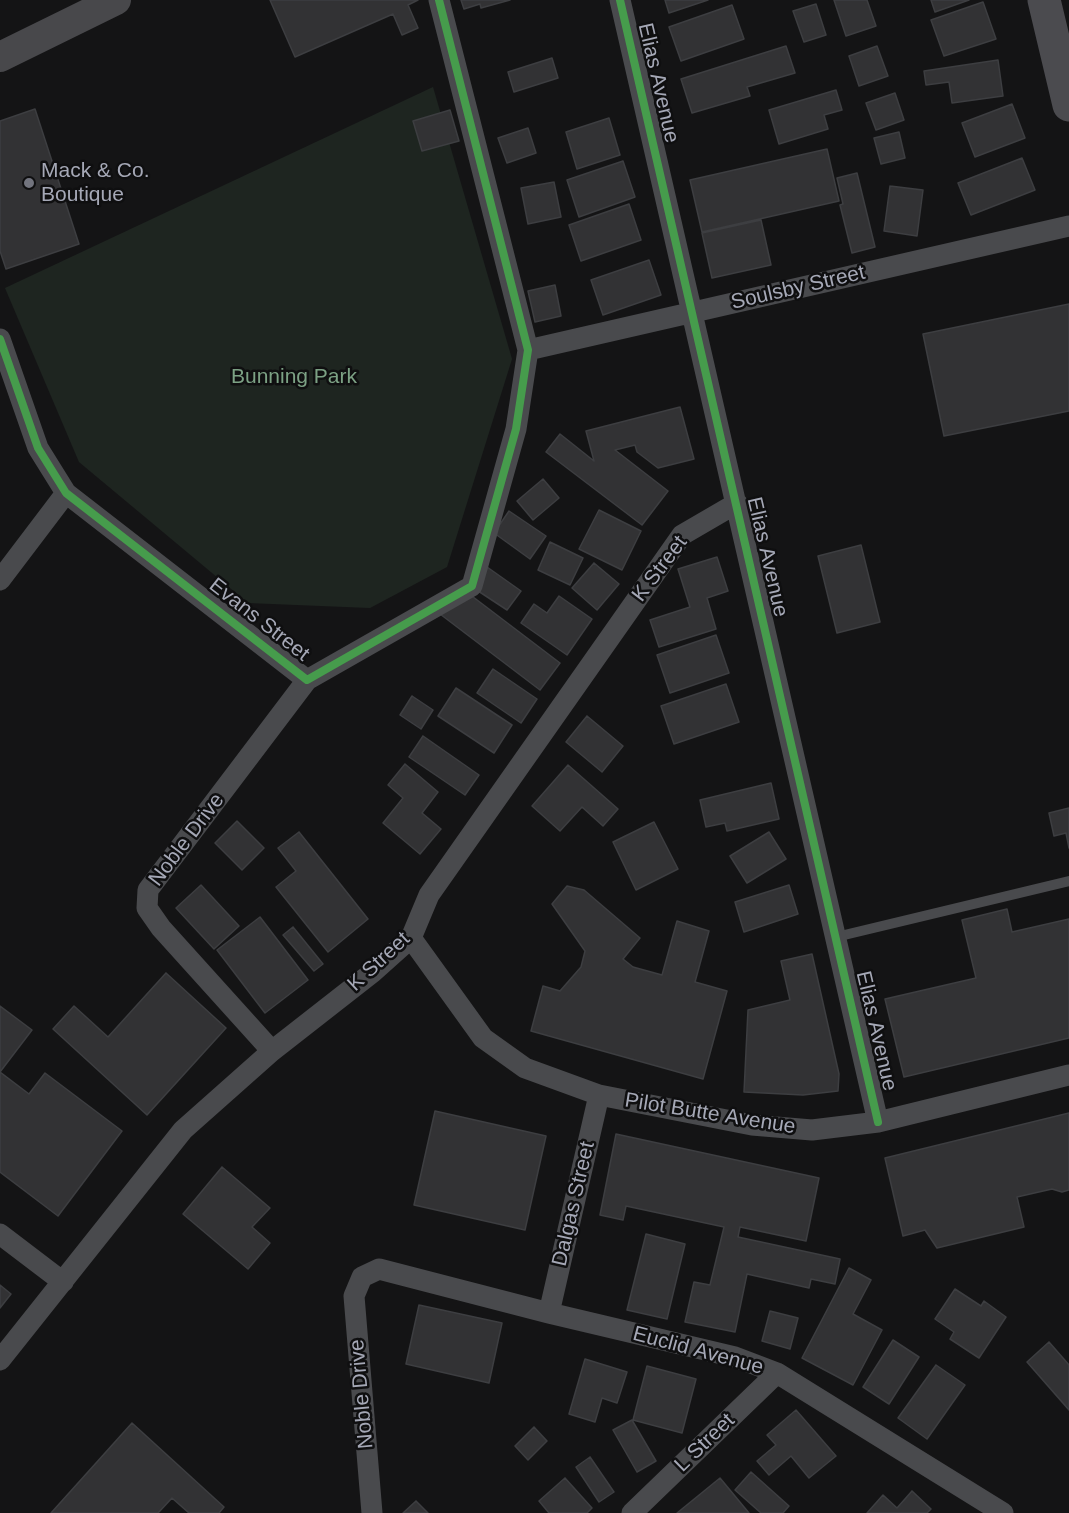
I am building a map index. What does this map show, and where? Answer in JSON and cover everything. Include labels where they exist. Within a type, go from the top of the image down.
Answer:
[{"type":"main road","points":[[0,57],[116,0]]},
{"type":"main road","points":[[1044,0],[1069,105]]},
{"type":"street","points":[[439,0],[528,350]]},
{"type":"street","name":"Elias Avenue","points":[[620,0],[878,1122]]},
{"type":"street","name":"Soulsby Street","points":[[528,350],[1069,226]]},
{"type":"street","name":"Evans Street","points":[[0,339],[38,448],[66,493],[307,680],[472,586],[516,429],[528,350]]},
{"type":"street","points":[[0,580],[66,493]]},
{"type":"street","name":"K Street","points":[[0,1360],[183,1130],[272,1051],[374,972],[411,938],[429,895],[682,535],[736,503]]},
{"type":"street","name":"Noble Drive","points":[[272,1051],[161,928],[147,908],[148,890],[307,680]]},
{"type":"street","name":"Pilot Butte Avenue","points":[[411,938],[483,1038],[525,1068],[599,1095],[752,1125],[812,1130],[878,1122],[1069,1075]]},
{"type":"street","name":"Dalgas Street","points":[[549,1313],[599,1095]]},
{"type":"street","points":[[0,1234],[63,1282]]},
{"type":"street","name":"Euclid Avenue","points":[[362,1277],[379,1269],[549,1313],[735,1357],[777,1373],[1003,1513]]},
{"type":"street","name":"Noble Drive","points":[[362,1277],[354,1296],[372,1513]]},
{"type":"street","name":"L Street","points":[[632,1513],[777,1373]]},
{"type":"lane","points":[[836,937],[1069,881]]},
{"type":"green space","name":"Bunning Park","points":[[433,87],[512,359],[447,567],[370,608],[248,603],[79,462],[5,288]]},
{"type":"building","points":[[270,0],[418,0],[408,5],[418,28],[402,35],[393,14],[295,57]]},
{"type":"building","points":[[461,0],[510,0],[481,8],[480,4],[464,9]]},
{"type":"building","points":[[665,0],[708,0],[669,13]]},
{"type":"building","points":[[834,0],[867,0],[876,26],[846,36]]},
{"type":"building","points":[[931,0],[969,0],[935,12]]},
{"type":"building","points":[[983,2],[996,39],[944,56],[931,20]]},
{"type":"building","points":[[816,4],[826,35],[804,42],[793,11]]},
{"type":"building","points":[[732,5],[744,39],[681,61],[669,27]]},
{"type":"building","points":[[786,46],[795,73],[747,87],[750,96],[692,113],[681,79]]},
{"type":"building","points":[[877,46],[888,76],[859,86],[849,56]]},
{"type":"building","points":[[552,58],[558,78],[514,92],[508,72]]},
{"type":"building","points":[[998,60],[1003,96],[952,103],[949,82],[926,85],[924,71]]},
{"type":"building","points":[[836,90],[842,110],[824,115],[828,129],[779,144],[769,110]]},
{"type":"building","points":[[895,93],[904,120],[876,130],[866,103]]},
{"type":"building","points":[[1012,104],[1025,138],[975,157],[962,123]]},
{"type":"building","name":"Mack & Co. Boutique","points":[[35,109],[79,244],[6,269],[0,251],[0,121]]},
{"type":"building","points":[[450,110],[459,141],[422,151],[413,121]]},
{"type":"building","points":[[609,118],[620,155],[577,169],[566,132]]},
{"type":"building","points":[[528,128],[536,153],[507,163],[498,138]]},
{"type":"building","points":[[899,132],[905,158],[881,164],[874,138]]},
{"type":"building","points":[[827,149],[839,201],[702,232],[690,180]]},
{"type":"building","points":[[1022,158],[1035,190],[971,215],[958,183]]},
{"type":"building","points":[[623,161],[635,197],[579,217],[567,180]]},
{"type":"building","points":[[857,173],[875,247],[852,253],[840,205],[843,204],[837,178]]},
{"type":"building","points":[[554,182],[561,217],[528,224],[521,188]]},
{"type":"building","points":[[890,186],[923,190],[917,236],[884,231]]},
{"type":"building","points":[[629,204],[641,240],[581,261],[569,225]]},
{"type":"building","points":[[761,220],[771,265],[712,278],[702,233]]},
{"type":"building","points":[[649,260],[661,295],[603,315],[591,280]]},
{"type":"building","points":[[555,285],[561,316],[535,322],[528,291]]},
{"type":"building","points":[[1069,304],[1069,411],[944,436],[923,334]]},
{"type":"building","points":[[680,407],[694,459],[658,468],[637,452],[635,445],[615,450],[668,491],[642,525],[546,452],[560,434],[594,461],[586,431]]},
{"type":"building","points":[[543,479],[559,498],[533,520],[517,501]]},
{"type":"building","points":[[599,510],[641,531],[622,570],[579,549]]},
{"type":"building","points":[[509,511],[546,536],[530,559],[494,533]]},
{"type":"building","points":[[550,542],[583,558],[570,585],[538,570]]},
{"type":"building","points":[[861,545],[880,622],[837,633],[818,556]]},
{"type":"building","points":[[717,557],[728,591],[707,598],[716,629],[659,647],[650,620],[690,607],[678,569]]},
{"type":"building","points":[[480,562],[521,591],[507,610],[466,583]]},
{"type":"building","points":[[594,563],[619,584],[597,610],[572,588]]},
{"type":"building","points":[[460,587],[560,663],[540,690],[440,614]]},
{"type":"building","points":[[559,596],[592,619],[567,655],[521,623],[534,604],[547,613]]},
{"type":"building","points":[[716,635],[729,673],[670,693],[657,655]]},
{"type":"building","points":[[493,669],[537,699],[521,723],[477,693]]},
{"type":"building","points":[[726,684],[739,722],[674,744],[661,706]]},
{"type":"building","points":[[456,688],[512,725],[494,753],[438,716]]},
{"type":"building","points":[[412,696],[433,710],[421,729],[400,715]]},
{"type":"building","points":[[587,716],[623,746],[602,772],[566,742]]},
{"type":"building","points":[[423,736],[479,775],[465,795],[409,757]]},
{"type":"building","points":[[405,764],[438,792],[422,813],[441,829],[420,854],[383,823],[403,798],[388,785]]},
{"type":"building","points":[[568,765],[618,809],[603,826],[582,807],[560,831],[532,806]]},
{"type":"building","points":[[771,783],[779,819],[727,831],[725,823],[706,827],[700,800]]},
{"type":"building","points":[[1069,808],[1069,848],[1066,833],[1054,836],[1049,813]]},
{"type":"building","points":[[237,821],[264,848],[242,870],[215,843]]},
{"type":"building","points":[[654,822],[678,869],[636,890],[613,842]]},
{"type":"building","points":[[299,832],[368,919],[328,952],[276,887],[296,871],[278,848]]},
{"type":"building","points":[[769,832],[786,859],[747,883],[730,856]]},
{"type":"building","points":[[201,885],[239,926],[214,949],[176,908]]},
{"type":"building","points":[[789,885],[798,914],[744,932],[735,902]]},
{"type":"building","points":[[567,886],[584,890],[640,938],[623,959],[633,967],[662,975],[677,921],[709,931],[695,982],[727,991],[703,1079],[531,1031],[543,986],[560,991],[581,967],[585,951],[552,904]]},
{"type":"building","points":[[1007,909],[1012,932],[1069,919],[1069,1038],[904,1077],[885,999],[976,978],[962,920]]},
{"type":"building","points":[[260,917],[308,980],[265,1013],[217,950]]},
{"type":"building","points":[[293,927],[323,964],[314,971],[283,935]]},
{"type":"building","points":[[812,954],[839,1074],[838,1091],[803,1095],[744,1092],[748,1010],[790,1000],[781,961]]},
{"type":"building","points":[[166,973],[226,1028],[147,1115],[53,1029],[74,1006],[108,1037]]},
{"type":"building","points":[[0,1006],[32,1030],[0,1072]]},
{"type":"building","points":[[0,1072],[29,1094],[45,1073],[122,1131],[58,1216],[0,1172]]},
{"type":"building","points":[[435,1111],[546,1136],[525,1230],[414,1205]]},
{"type":"building","points":[[1069,1113],[1069,1190],[1062,1192],[1052,1189],[1017,1197],[1024,1227],[937,1248],[925,1230],[903,1236],[885,1158]]},
{"type":"building","points":[[616,1134],[819,1178],[806,1241],[740,1227],[738,1237],[840,1259],[835,1284],[811,1279],[809,1288],[747,1274],[735,1332],[685,1322],[694,1282],[710,1285],[724,1227],[626,1206],[623,1220],[600,1215]]},
{"type":"building","points":[[222,1167],[270,1208],[252,1227],[270,1243],[248,1269],[183,1214]]},
{"type":"building","points":[[646,1234],[685,1244],[667,1319],[627,1310]]},
{"type":"building","points":[[849,1268],[871,1280],[853,1314],[882,1330],[853,1385],[802,1358]]},
{"type":"building","points":[[0,1285],[11,1294],[0,1308]]},
{"type":"building","points":[[955,1289],[981,1306],[984,1301],[1006,1317],[979,1358],[950,1339],[954,1332],[935,1319]]},
{"type":"building","points":[[419,1305],[502,1323],[489,1383],[406,1364]]},
{"type":"building","points":[[770,1311],[798,1318],[790,1349],[762,1341]]},
{"type":"building","points":[[893,1340],[919,1357],[889,1404],[863,1387]]},
{"type":"building","points":[[1049,1342],[1069,1365],[1069,1410],[1027,1362]]},
{"type":"building","points":[[585,1359],[627,1372],[617,1403],[602,1398],[595,1422],[569,1414]]},
{"type":"building","points":[[936,1365],[965,1385],[927,1439],[898,1418]]},
{"type":"building","points":[[647,1366],[696,1379],[682,1433],[633,1420]]},
{"type":"building","points":[[796,1410],[836,1456],[809,1478],[791,1456],[769,1475],[757,1461],[776,1445],[767,1435]]},
{"type":"building","points":[[632,1420],[656,1461],[637,1472],[613,1430]]},
{"type":"building","points":[[132,1423],[224,1507],[219,1513],[189,1513],[172,1498],[158,1513],[51,1513]]},
{"type":"building","points":[[534,1427],[547,1441],[528,1460],[515,1446]]},
{"type":"building","points":[[590,1457],[614,1492],[599,1502],[576,1467]]},
{"type":"building","points":[[751,1472],[789,1506],[783,1513],[761,1513],[735,1490]]},
{"type":"building","points":[[565,1478],[592,1508],[587,1513],[549,1513],[539,1501]]},
{"type":"building","points":[[720,1478],[749,1513],[677,1513]]},
{"type":"building","points":[[912,1491],[931,1509],[927,1513],[867,1513],[883,1495],[897,1508]]},
{"type":"building","points":[[416,1501],[428,1513],[403,1513]]},
{"type":"cycle path","points":[[0,339],[38,448],[66,493],[307,680],[472,586],[516,429],[528,350],[439,0]]},
{"type":"cycle path","points":[[620,0],[878,1122]]},
{"type":"place","name":"Mack & Co. Boutique","points":[[29,183]]}]
